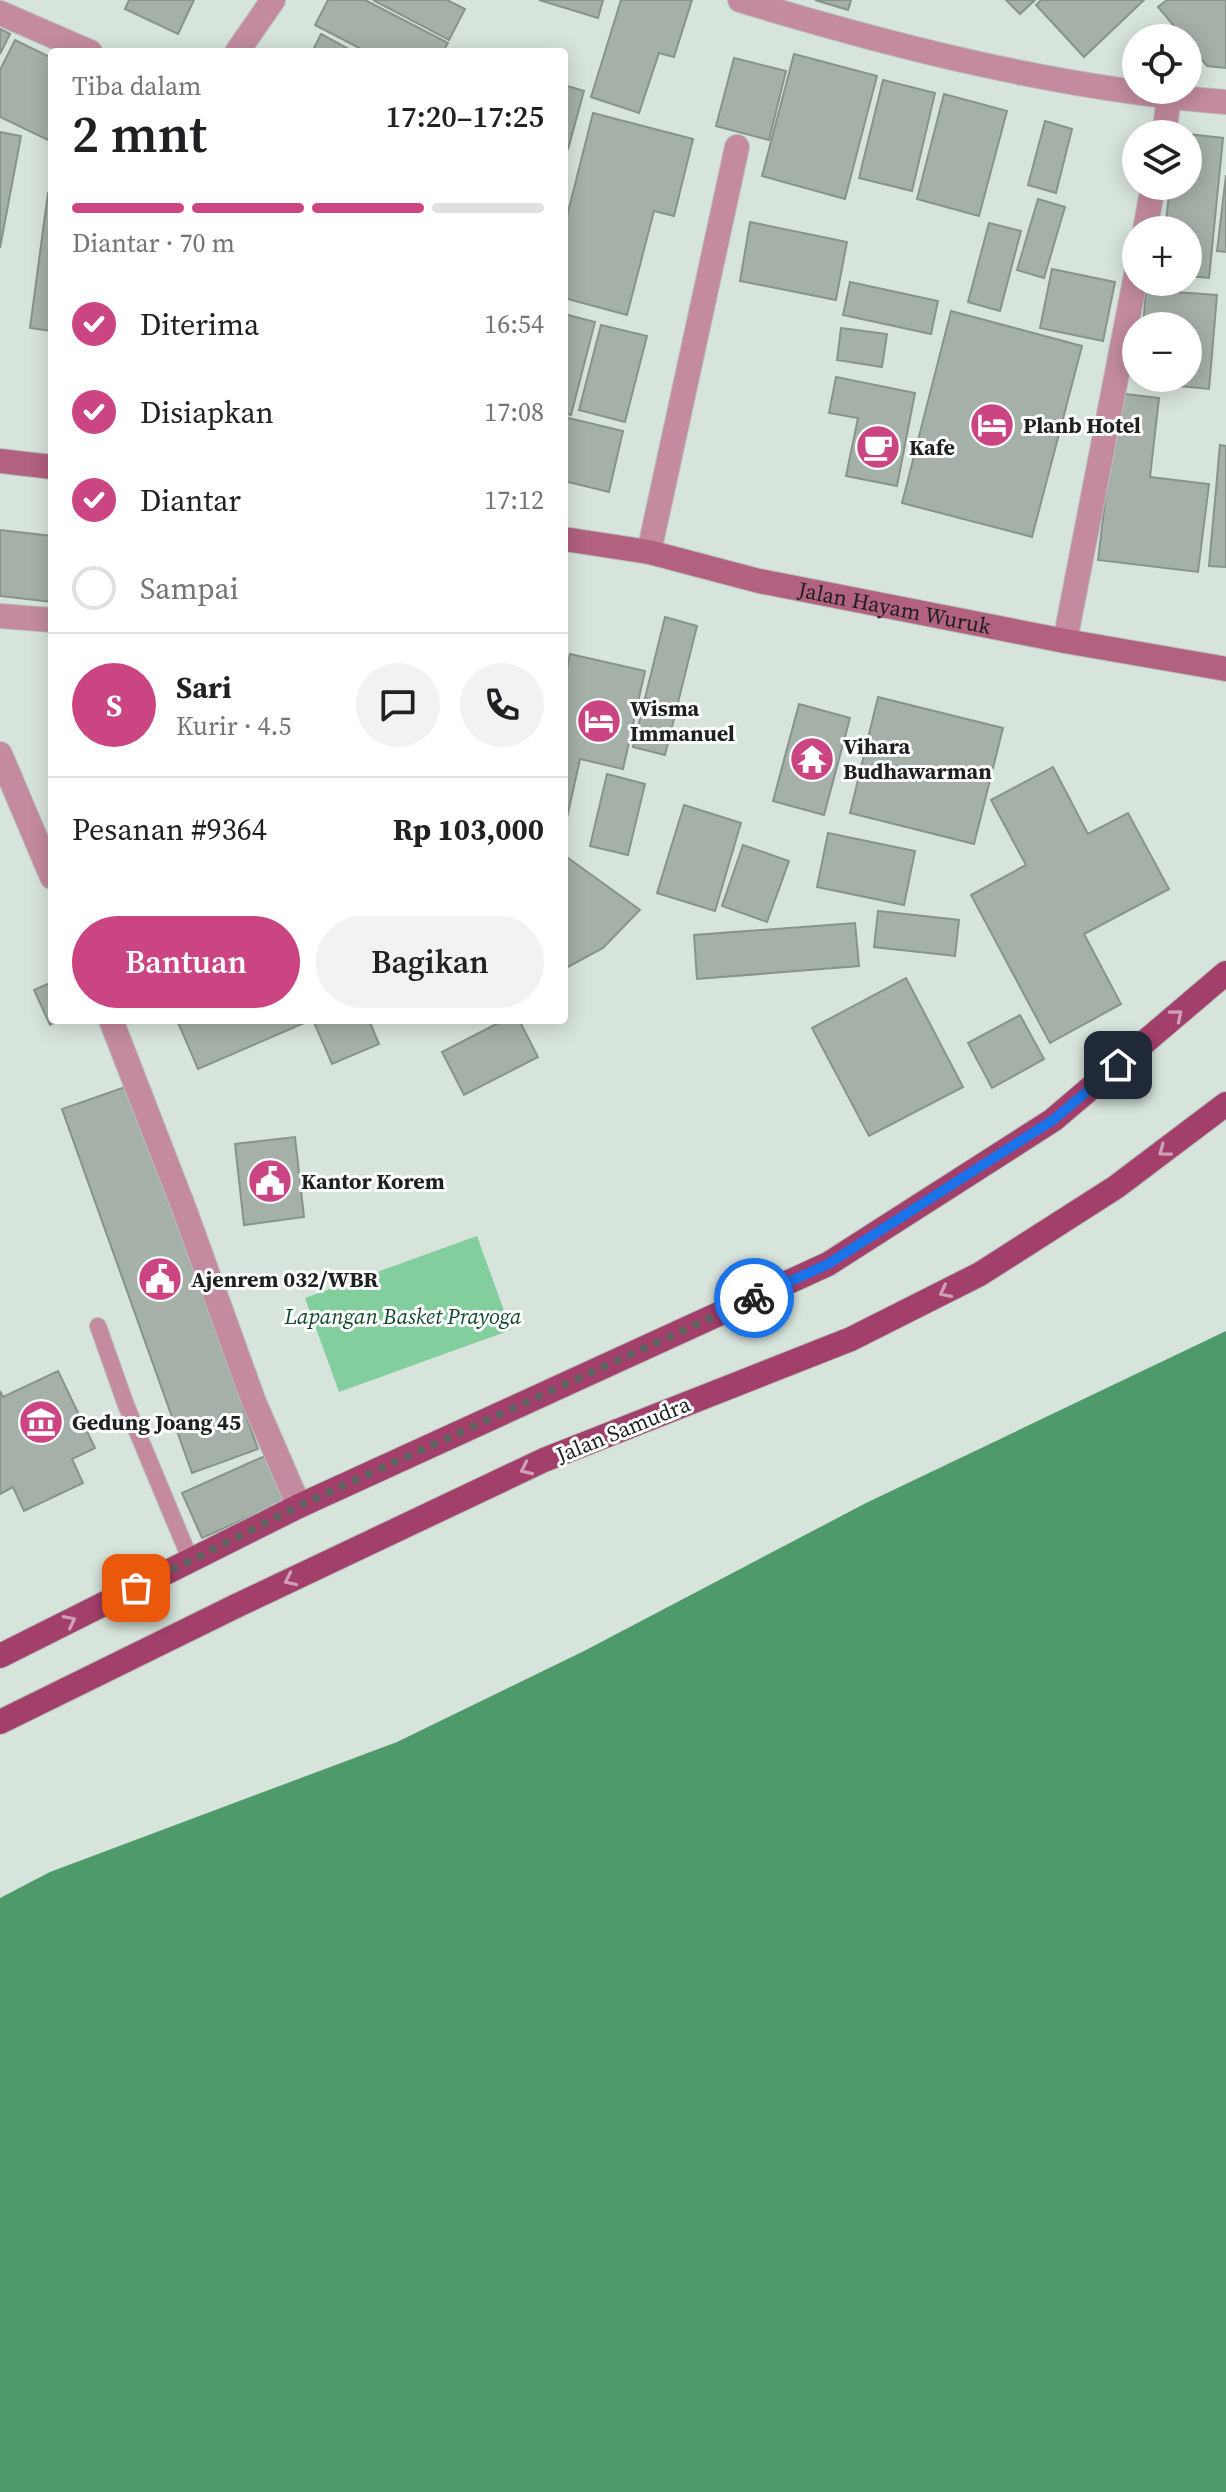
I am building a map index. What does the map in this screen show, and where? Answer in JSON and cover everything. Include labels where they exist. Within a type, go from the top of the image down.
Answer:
[{"type":"main road","points":[[0,461],[48,467]]},
{"type":"main road","name":"Jalan Hayam Wuruk","points":[[568,540],[649,552],[759,581],[1226,669]]},
{"type":"main road","points":[[0,1656],[299,1506],[828,1264],[1053,1120],[1226,973]]},
{"type":"main road","name":"Jalan Samudra","points":[[0,1722],[544,1460],[866,1332],[980,1274],[1116,1187],[1226,1104]]},
{"type":"street","points":[[240,48],[273,0]]},
{"type":"street","points":[[740,0],[834,29],[999,69],[1122,90]]},
{"type":"street","points":[[0,13],[81,48]]},
{"type":"street","points":[[1202,100],[1226,102]]},
{"type":"street","points":[[649,552],[737,147]]},
{"type":"street","points":[[1065,641],[1132,296]]},
{"type":"street","points":[[0,616],[48,620]]},
{"type":"street","points":[[0,754],[48,868]]},
{"type":"street","points":[[113,1024],[254,1402],[299,1506]]},
{"type":"lane","points":[[98,1326],[126,1405],[191,1561]]},
{"type":"green space","name":"Lapangan Basket Prayoga","points":[[477,1236],[511,1330],[339,1392],[305,1298]]},
{"type":"shaded area","points":[[1226,1331],[1226,2492],[0,2492],[0,1898],[50,1872],[397,1742],[584,1651],[866,1503]]},
{"type":"building","points":[[129,0],[194,0],[178,34],[125,9]]},
{"type":"building","points":[[328,0],[365,0],[448,43],[445,48],[359,48],[315,25]]},
{"type":"building","points":[[373,0],[447,0],[465,9],[449,40]]},
{"type":"building","points":[[539,0],[603,0],[598,18]]},
{"type":"building","points":[[621,0],[692,0],[674,57],[659,53],[639,113],[591,97]]},
{"type":"building","points":[[815,0],[851,0],[848,10]]},
{"type":"building","points":[[1006,0],[1035,0],[1020,14]]},
{"type":"building","points":[[1041,0],[1144,0],[1084,57],[1036,5]]},
{"type":"building","points":[[1167,0],[1226,0],[1226,68],[1207,66],[1202,60],[1202,24],[1172,24],[1158,7]]},
{"type":"building","points":[[0,29],[10,34],[0,54]]},
{"type":"building","points":[[321,34],[347,48],[314,48]]},
{"type":"building","points":[[15,40],[48,56],[48,140],[0,117],[0,70]]},
{"type":"building","points":[[794,54],[877,76],[845,199],[762,176]]},
{"type":"building","points":[[734,58],[786,71],[769,140],[716,126]]},
{"type":"building","points":[[883,80],[935,93],[912,191],[859,178]]},
{"type":"building","points":[[568,86],[584,91],[568,149]]},
{"type":"building","points":[[944,94],[1007,111],[979,216],[917,199]]},
{"type":"building","points":[[593,113],[693,139],[674,216],[654,211],[627,315],[568,299],[568,212]]},
{"type":"building","points":[[1045,121],[1072,129],[1056,193],[1028,185]]},
{"type":"building","points":[[0,132],[21,136],[0,248]]},
{"type":"building","points":[[1202,136],[1223,138],[1209,278],[1202,277],[1202,216],[1167,216],[1168,200],[1202,200]]},
{"type":"building","points":[[1226,175],[1226,252],[1217,251]]},
{"type":"building","points":[[48,193],[48,330],[30,328]]},
{"type":"building","points":[[1038,199],[1065,207],[1044,278],[1017,270]]},
{"type":"building","points":[[750,222],[847,242],[836,300],[740,281]]},
{"type":"building","points":[[989,223],[1021,231],[1000,311],[968,302]]},
{"type":"building","points":[[1052,269],[1115,282],[1103,341],[1040,328]]},
{"type":"building","points":[[850,282],[938,301],[931,334],[843,315]]},
{"type":"building","points":[[1217,295],[1209,389],[1202,388],[1202,312],[1144,312],[1146,296]]},
{"type":"building","name":"Planb Hotel","points":[[951,311],[1082,346],[1032,537],[902,503]]},
{"type":"building","points":[[568,315],[595,322],[571,415],[568,414]]},
{"type":"building","points":[[601,325],[647,336],[625,422],[579,410]]},
{"type":"building","points":[[841,328],[887,334],[882,367],[837,360]]},
{"type":"building","name":"Kafe","points":[[836,377],[915,393],[897,486],[846,476],[858,418],[829,413]]},
{"type":"building","points":[[1118,393],[1159,398],[1150,477],[1209,484],[1198,572],[1098,560]]},
{"type":"building","points":[[568,418],[623,431],[609,492],[568,482]]},
{"type":"building","points":[[1220,445],[1226,446],[1226,567],[1209,566]]},
{"type":"building","points":[[0,530],[48,536],[48,602],[0,596]]},
{"type":"building","points":[[665,617],[697,626],[665,755],[633,747]]},
{"type":"building","name":"Wisma Immanuel","points":[[570,654],[645,671],[623,769],[580,759],[568,813]]},
{"type":"building","points":[[878,697],[1003,728],[974,844],[850,813]]},
{"type":"building","name":"Vihara Budhawarman","points":[[799,704],[850,718],[824,815],[773,801]]},
{"type":"building","points":[[1053,767],[1088,834],[1128,813],[1169,889],[1084,934],[1121,1004],[1050,1043],[971,895],[1026,865],[991,800]]},
{"type":"building","points":[[607,774],[645,784],[628,855],[590,846]]},
{"type":"building","points":[[684,805],[741,823],[715,911],[657,893]]},
{"type":"building","points":[[828,833],[915,851],[904,905],[817,887]]},
{"type":"building","points":[[743,845],[789,861],[767,922],[722,906]]},
{"type":"building","points":[[568,858],[640,910],[603,948],[568,967]]},
{"type":"building","points":[[878,911],[959,920],[955,956],[874,947]]},
{"type":"building","points":[[855,923],[859,966],[697,979],[694,935]]},
{"type":"building","points":[[906,978],[963,1087],[869,1136],[812,1028]]},
{"type":"building","points":[[48,984],[48,1021],[34,990]]},
{"type":"building","points":[[1020,1015],[1044,1059],[992,1088],[968,1043]]},
{"type":"building","points":[[179,1024],[302,1024],[198,1069]]},
{"type":"building","points":[[315,1024],[371,1024],[379,1044],[332,1064]]},
{"type":"building","points":[[496,1024],[521,1024],[538,1057],[464,1095],[442,1052]]},
{"type":"building","name":"Ajenrem 032/WBR","points":[[128,1086],[258,1449],[192,1473],[62,1109]]},
{"type":"building","name":"Kantor Korem","points":[[295,1137],[304,1217],[244,1225],[235,1144]]},
{"type":"building","name":"Gedung Joang 45","points":[[58,1371],[95,1448],[72,1459],[83,1483],[24,1511],[13,1487],[0,1494],[0,1391],[3,1397]]},
{"type":"building","points":[[267,1455],[287,1500],[202,1538],[182,1493]]},
{"type":"way so far","points":[[136,1588],[299,1506],[754,1298]]},
{"type":"place","name":"Planb Hotel","points":[[992,425]]},
{"type":"place","name":"Kafe","points":[[878,447]]},
{"type":"place","name":"Wisma Immanuel","points":[[599,721]]},
{"type":"place","name":"Vihara Budhawarman","points":[[812,759]]},
{"type":"place","name":"Kantor Korem","points":[[270,1181]]},
{"type":"place","name":"Ajenrem 032/WBR","points":[[160,1279]]},
{"type":"place","name":"Gedung Joang 45","points":[[41,1422]]},
{"type":"route","points":[[754,1298],[828,1264],[1053,1120],[1118,1065]]}]
